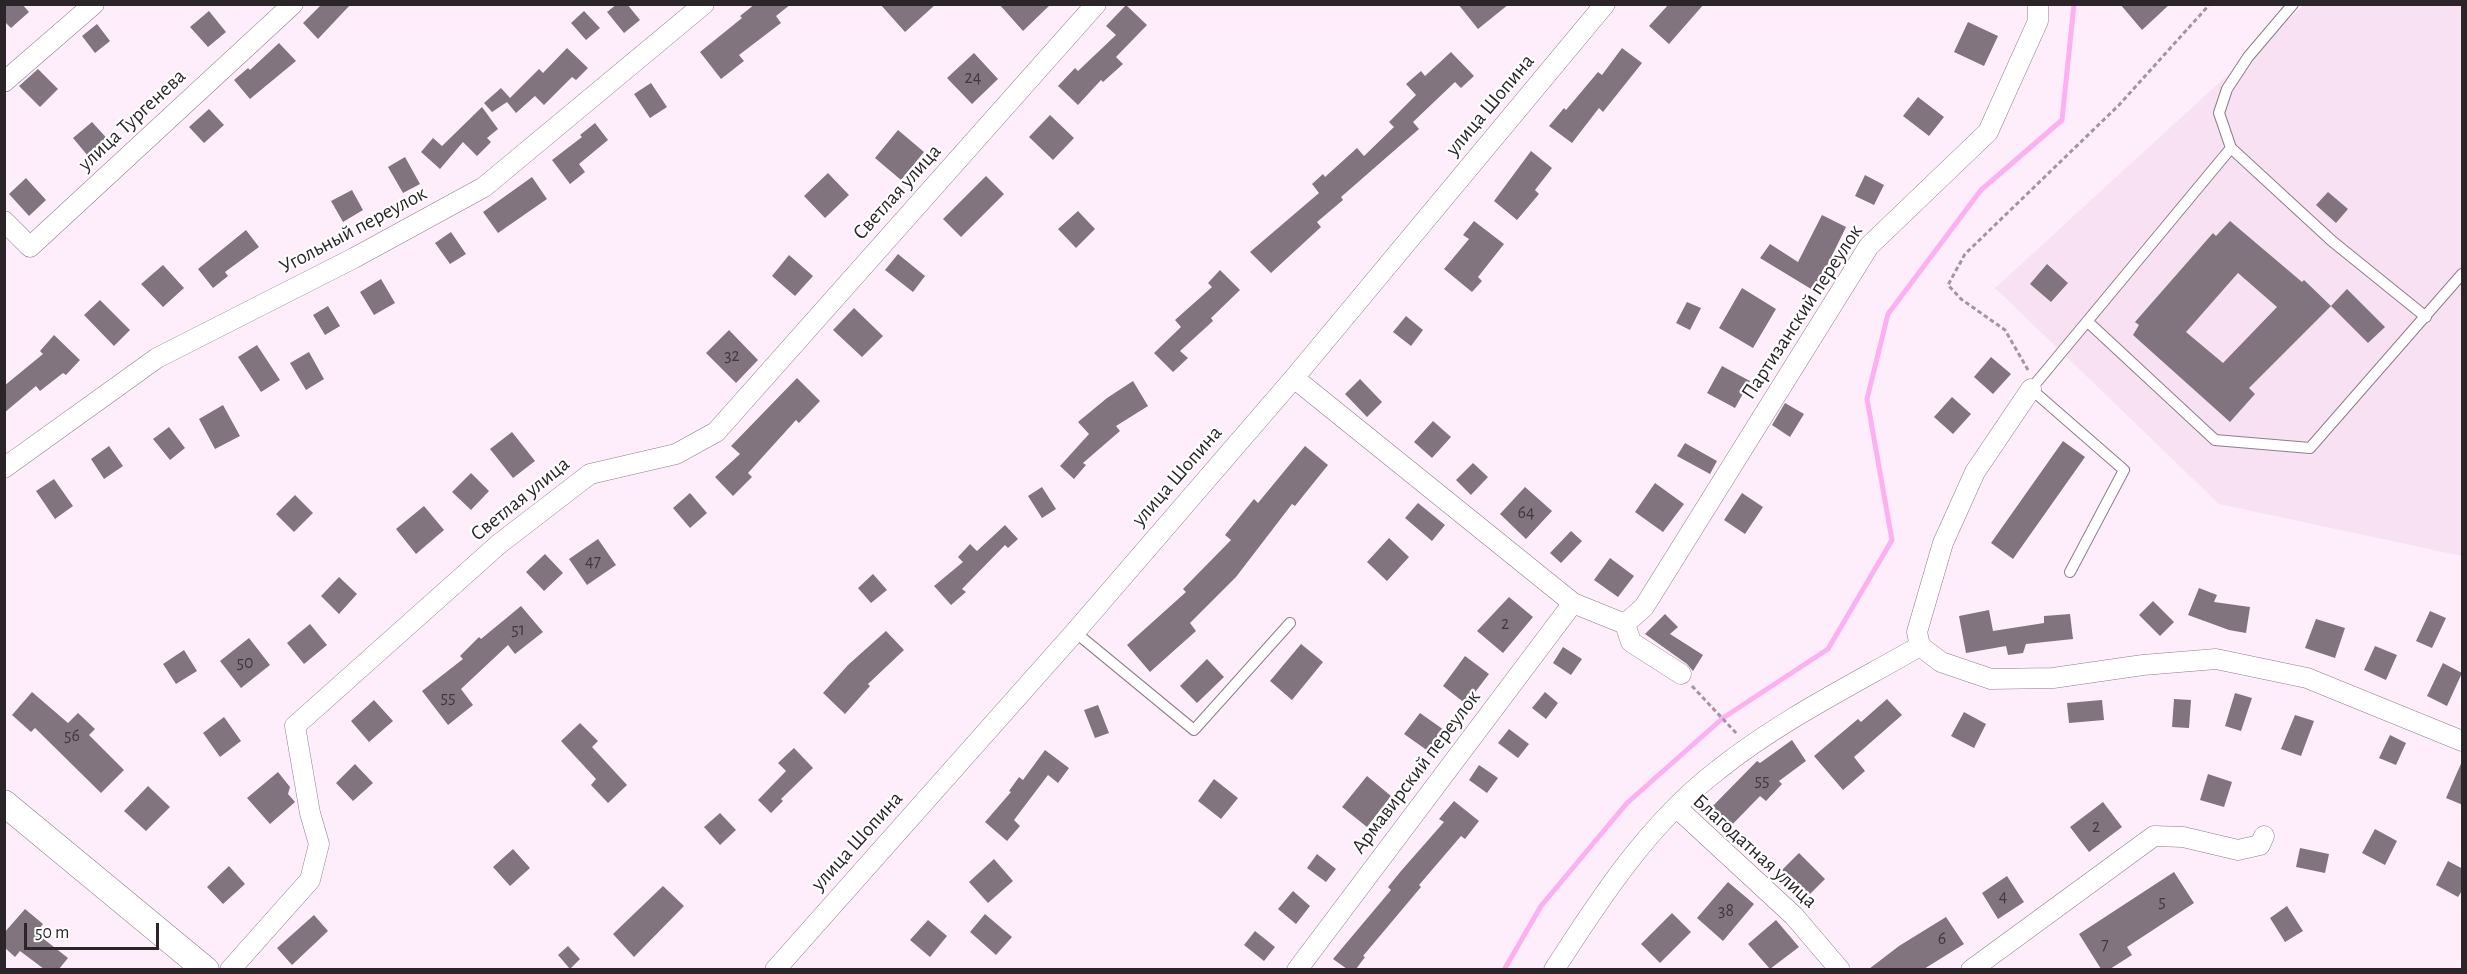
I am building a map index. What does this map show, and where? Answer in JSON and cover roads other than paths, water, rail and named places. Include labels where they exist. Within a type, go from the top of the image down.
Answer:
[{"type":"street","points":[[4,82],[94,4]]},
{"type":"street","name":"улица Тургенева","points":[[4,221],[30,247],[293,4]]},
{"type":"street","name":"Угольный переулок","points":[[4,468],[157,358],[354,258],[484,187],[704,4]]},
{"type":"street","name":"Светлая улица","points":[[230,969],[310,880],[320,844],[310,813],[295,726],[499,544],[590,474],[676,454],[716,432],[1096,4]]},
{"type":"street","name":"улица Шопина","points":[[775,969],[1075,632],[1294,378],[1605,4]]},
{"type":"street","name":"Партизанский переулок","points":[[1624,624],[1644,607],[1869,246],[1988,132],[2038,21],[2038,4]]},
{"type":"street","points":[[1294,378],[1573,603],[1624,624],[1631,642],[1681,674]]},
{"type":"street","points":[[2031,389],[1975,472],[1943,543],[1917,632],[1920,646],[1941,662],[1991,679],[2054,678],[2143,665],[2216,659],[2307,678],[2463,741]]},
{"type":"street","name":"Армавирский переулок","points":[[1297,969],[1573,603]]},
{"type":"street","points":[[1676,807],[1717,770],[1748,748],[1920,646]]},
{"type":"street","points":[[4,803],[206,969]]},
{"type":"street","name":"Благодатная улица","points":[[1554,969],[1595,905],[1676,807],[1794,916],[1840,969]]},
{"type":"street","points":[[1971,969],[2154,836],[2182,837],[2238,850],[2260,845],[2264,836]]},
{"type":"lane","points":[[2293,4],[2248,57],[2227,89],[2220,113],[2231,148],[2332,241],[2426,317]]},
{"type":"lane","points":[[2070,572],[2124,470],[2031,389],[2231,148]]},
{"type":"lane","points":[[2088,322],[2215,440],[2310,448],[2463,274]]},
{"type":"lane","points":[[1075,632],[1194,730],[1290,623]]},
{"type":"waterway","points":[[1504,970],[1541,906],[1627,803],[1723,718],[1828,649],[1892,540],[1867,399],[1888,314],[1981,190],[2062,120],[2074,4]]}]
